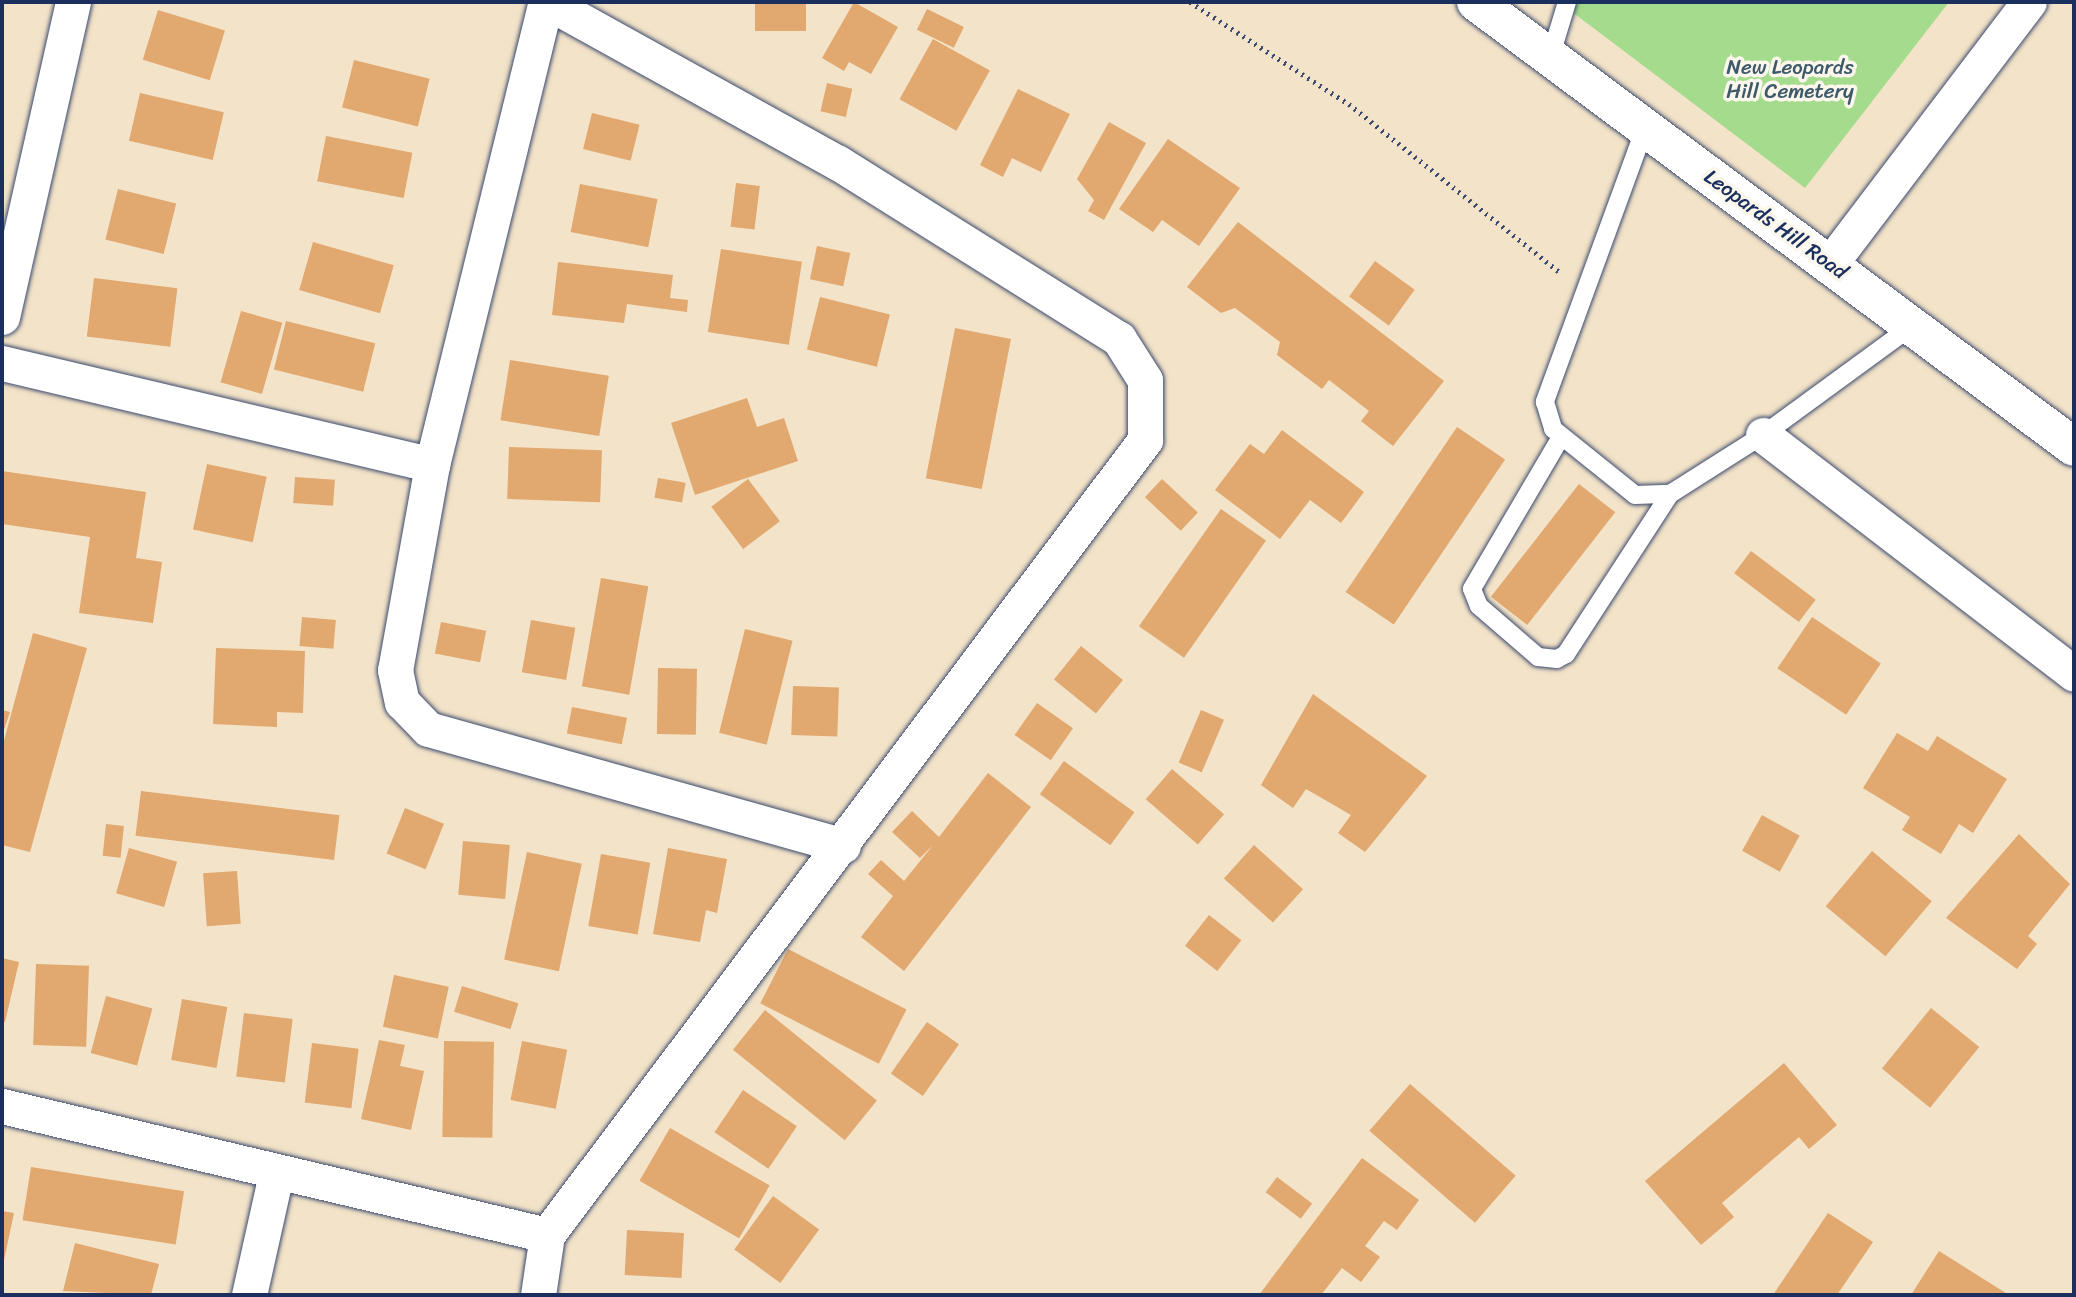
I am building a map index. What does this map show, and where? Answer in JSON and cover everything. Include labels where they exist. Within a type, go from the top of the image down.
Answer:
[{"type":"main road","name":"Leopards Hill Road","points":[[1476,2],[2074,447]]},
{"type":"street","points":[[2,317],[73,2]]},
{"type":"street","points":[[538,1295],[547,1235],[843,846],[1145,440],[1145,380],[1119,339],[838,163],[547,2],[432,465],[394,670],[402,702],[428,729],[843,846]]},
{"type":"street","points":[[1830,264],[2029,2]]},
{"type":"street","points":[[2,363],[432,465]]},
{"type":"street","points":[[1763,435],[2074,674]]},
{"type":"street","points":[[2,1106],[276,1174],[547,1235]]},
{"type":"street","points":[[249,1295],[276,1174]]},
{"type":"lane","points":[[1550,58],[1567,2]]},
{"type":"lane","points":[[1645,128],[1545,402],[1549,422],[1561,437],[1635,495],[1670,494]]},
{"type":"lane","points":[[1561,437],[1472,589],[1479,606],[1538,657],[1557,659],[1566,653],[1670,494],[1763,435],[1912,326]]},
{"type":"path","points":[[1190,2],[1349,104],[1584,291]]},
{"type":"green space","name":"New Leopards Hill Cemetery","points":[[1559,2],[1949,2],[1805,188]]},
{"type":"building","points":[[755,2],[806,2],[806,31],[755,31]]},
{"type":"building","points":[[854,2],[898,27],[871,74],[849,62],[844,71],[822,58]]},
{"type":"building","points":[[927,9],[964,27],[954,48],[917,30]]},
{"type":"building","points":[[158,10],[225,30],[210,80],[143,60]]},
{"type":"building","points":[[933,39],[990,71],[956,131],[900,99]]},
{"type":"building","points":[[354,60],[430,79],[418,126],[342,108]]},
{"type":"building","points":[[827,83],[852,89],[846,117],[820,111]]},
{"type":"building","points":[[1018,89],[1070,114],[1041,172],[1012,158],[1003,177],[980,165]]},
{"type":"building","points":[[140,93],[224,112],[213,160],[129,141]]},
{"type":"building","points":[[592,113],[640,125],[631,161],[583,149]]},
{"type":"building","points":[[1109,122],[1146,143],[1104,220],[1088,211],[1094,200],[1077,179]]},
{"type":"building","points":[[326,136],[412,153],[404,198],[317,181]]},
{"type":"building","points":[[1168,139],[1240,188],[1199,246],[1162,220],[1153,232],[1119,209]]},
{"type":"building","points":[[736,183],[760,186],[754,230],[731,227]]},
{"type":"building","points":[[580,184],[658,199],[648,247],[571,232]]},
{"type":"building","points":[[118,189],[176,204],[164,254],[105,239]]},
{"type":"building","points":[[1238,222],[1444,381],[1393,446],[1361,421],[1369,411],[1329,380],[1322,389],[1277,355],[1280,342],[1235,308],[1221,313],[1187,287]]},
{"type":"building","points":[[313,242],[394,265],[380,313],[299,290]]},
{"type":"building","points":[[817,246],[850,253],[843,286],[810,279]]},
{"type":"building","points":[[721,249],[802,262],[789,345],[708,332]]},
{"type":"building","points":[[1375,261],[1415,290],[1389,325],[1349,297]]},
{"type":"building","points":[[558,262],[673,275],[670,298],[688,300],[687,312],[627,304],[624,323],[552,315]]},
{"type":"building","points":[[94,278],[177,288],[170,347],[87,337]]},
{"type":"building","points":[[820,297],[890,314],[877,367],[807,349]]},
{"type":"building","points":[[241,311],[282,323],[262,394],[221,382]]},
{"type":"building","points":[[286,321],[375,343],[363,392],[274,370]]},
{"type":"building","points":[[955,328],[1011,339],[982,489],[926,478]]},
{"type":"building","points":[[510,360],[609,376],[599,436],[500,420]]},
{"type":"building","points":[[747,398],[757,427],[784,418],[798,461],[695,495],[671,423]]},
{"type":"building","points":[[1457,427],[1505,459],[1394,624],[1346,592]]},
{"type":"building","points":[[1282,430],[1364,492],[1341,523],[1310,500],[1280,539],[1215,490],[1250,444],[1264,454]]},
{"type":"building","points":[[509,447],[602,450],[600,502],[507,499]]},
{"type":"building","points":[[207,464],[267,477],[253,542],[193,530]]},
{"type":"building","points":[[2,471],[146,492],[136,558],[162,562],[153,623],[79,613],[90,537],[2,524]]},
{"type":"building","points":[[295,477],[335,480],[333,506],[293,503]]},
{"type":"building","points":[[658,478],[686,483],[682,503],[655,498]]},
{"type":"building","points":[[748,479],[780,521],[743,549],[711,507]]},
{"type":"building","points":[[1162,479],[1198,512],[1181,531],[1145,497]]},
{"type":"building","points":[[1579,484],[1615,512],[1527,625],[1491,597]]},
{"type":"building","points":[[1221,509],[1266,541],[1184,658],[1139,626]]},
{"type":"building","points":[[1751,551],[1816,600],[1799,622],[1734,573]]},
{"type":"building","points":[[601,578],[648,586],[629,695],[582,686]]},
{"type":"building","points":[[302,617],[336,620],[333,649],[299,646]]},
{"type":"building","points":[[1812,617],[1881,663],[1846,715],[1777,668]]},
{"type":"building","points":[[531,620],[575,628],[566,680],[522,672]]},
{"type":"building","points":[[441,622],[486,631],[480,662],[435,653]]},
{"type":"building","points":[[745,629],[793,641],[767,745],[719,733]]},
{"type":"building","points":[[33,633],[87,648],[30,852],[2,845],[2,748]]},
{"type":"building","points":[[1081,646],[1123,680],[1096,713],[1054,679]]},
{"type":"building","points":[[216,648],[305,651],[303,713],[277,712],[277,727],[213,724]]},
{"type":"building","points":[[658,668],[697,669],[696,735],[657,734]]},
{"type":"building","points":[[793,686],[839,688],[837,737],[791,735]]},
{"type":"building","points":[[1313,694],[1427,776],[1365,852],[1338,833],[1351,815],[1306,789],[1293,808],[1261,785]]},
{"type":"building","points":[[1037,703],[1073,728],[1051,760],[1015,735]]},
{"type":"building","points":[[572,707],[627,718],[622,744],[567,734]]},
{"type":"building","points":[[2,710],[10,712],[2,736]]},
{"type":"building","points":[[1201,710],[1224,720],[1202,772],[1179,762]]},
{"type":"building","points":[[1897,733],[1928,751],[1937,736],[2007,779],[1973,833],[1959,824],[1941,854],[1902,830],[1910,817],[1863,788]]},
{"type":"building","points":[[1064,761],[1134,812],[1110,845],[1040,794]]},
{"type":"building","points":[[1172,769],[1224,814],[1198,844],[1146,799]]},
{"type":"building","points":[[988,773],[1031,807],[904,971],[861,937],[893,896],[868,874],[881,860],[904,881],[933,845],[920,858],[892,832],[912,811],[939,837]]},
{"type":"building","points":[[141,791],[340,815],[334,860],[136,836]]},
{"type":"building","points":[[405,808],[444,824],[426,869],[387,853]]},
{"type":"building","points":[[1762,815],[1800,836],[1780,872],[1742,851]]},
{"type":"building","points":[[106,824],[124,826],[121,858],[103,856]]},
{"type":"building","points":[[2019,834],[2070,884],[2028,936],[2037,944],[2017,969],[1946,918]]},
{"type":"building","points":[[463,841],[510,845],[505,899],[458,895]]},
{"type":"building","points":[[1254,845],[1303,889],[1273,923],[1224,878]]},
{"type":"building","points":[[129,848],[177,862],[164,907],[116,893]]},
{"type":"building","points":[[668,848],[727,859],[717,913],[706,910],[700,942],[653,934]]},
{"type":"building","points":[[1872,851],[1932,901],[1885,956],[1826,906]]},
{"type":"building","points":[[527,852],[582,864],[559,971],[504,960]]},
{"type":"building","points":[[601,854],[650,863],[638,935],[588,926]]},
{"type":"building","points":[[237,871],[241,924],[207,926],[203,873]]},
{"type":"building","points":[[1209,915],[1241,940],[1217,971],[1185,946]]},
{"type":"building","points":[[788,949],[907,1009],[879,1064],[760,1003]]},
{"type":"building","points":[[2,958],[19,962],[5,1022],[2,1021]]},
{"type":"building","points":[[36,964],[89,966],[86,1047],[33,1045]]},
{"type":"building","points":[[394,975],[449,987],[438,1038],[383,1027]]},
{"type":"building","points":[[462,986],[518,1003],[511,1029],[454,1012]]},
{"type":"building","points":[[106,996],[152,1008],[137,1065],[91,1053]]},
{"type":"building","points":[[182,999],[227,1007],[217,1068],[171,1060]]},
{"type":"building","points":[[1931,1008],[1979,1047],[1930,1108],[1882,1069]]},
{"type":"building","points":[[765,1010],[877,1101],[845,1140],[733,1050]]},
{"type":"building","points":[[244,1013],[293,1019],[285,1082],[236,1077]]},
{"type":"building","points":[[927,1022],[959,1044],[923,1096],[891,1074]]},
{"type":"building","points":[[379,1040],[405,1045],[400,1066],[424,1071],[411,1130],[361,1119]]},
{"type":"building","points":[[444,1041],[494,1042],[492,1138],[442,1137]]},
{"type":"building","points":[[522,1041],[567,1050],[556,1109],[511,1100]]},
{"type":"building","points":[[312,1043],[359,1049],[351,1108],[305,1103]]},
{"type":"building","points":[[1784,1063],[1837,1125],[1809,1149],[1799,1137],[1722,1203],[1734,1217],[1701,1245],[1645,1181]]},
{"type":"building","points":[[1410,1084],[1516,1176],[1475,1223],[1369,1131]]},
{"type":"building","points":[[743,1090],[797,1126],[768,1169],[714,1132]]},
{"type":"building","points":[[670,1128],[770,1186],[739,1238],[640,1181]]},
{"type":"building","points":[[1362,1158],[1419,1200],[1397,1230],[1384,1221],[1365,1246],[1380,1257],[1361,1282],[1342,1268],[1321,1295],[1259,1295]]},
{"type":"building","points":[[31,1167],[184,1191],[176,1245],[23,1220]]},
{"type":"building","points":[[1277,1177],[1312,1203],[1301,1219],[1266,1192]]},
{"type":"building","points":[[773,1196],[819,1230],[780,1283],[734,1249]]},
{"type":"building","points":[[2,1211],[14,1213],[3,1265],[2,1265]]},
{"type":"building","points":[[1828,1213],[1873,1242],[1837,1295],[1773,1295]]},
{"type":"building","points":[[627,1230],[684,1233],[682,1278],[625,1275]]},
{"type":"building","points":[[75,1243],[159,1264],[151,1295],[63,1291]]},
{"type":"building","points":[[1939,1251],[2009,1295],[1911,1295]]}]
